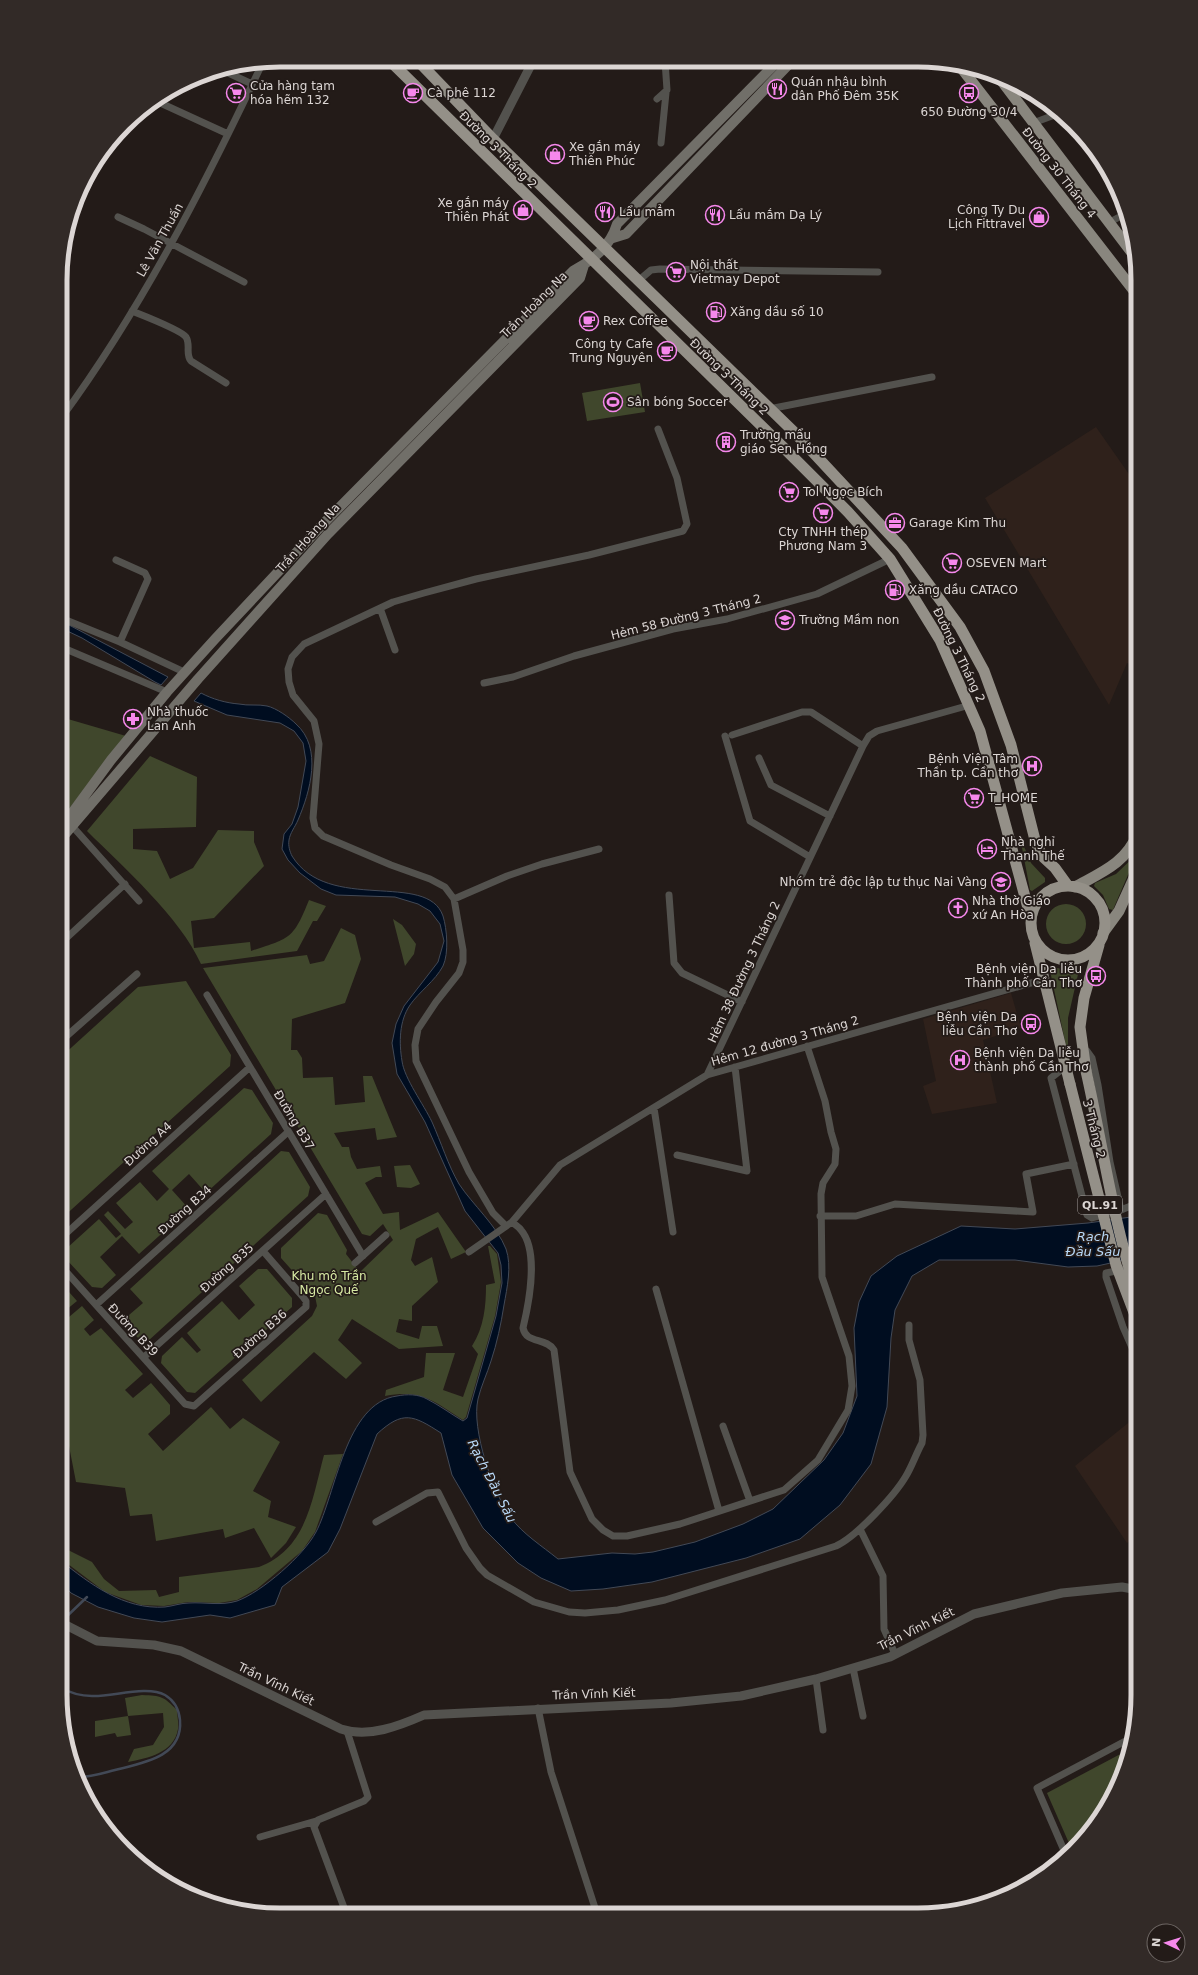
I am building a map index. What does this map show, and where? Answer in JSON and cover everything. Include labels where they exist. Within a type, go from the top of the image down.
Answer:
[{"type":"highway","name":"Đường 3 Tháng 2","points":[[396,67],[588,263],[848,512],[890,559],[940,640],[970,705],[983,742],[1031,919]]},
{"type":"highway","name":"Đường 3 Tháng 2","points":[[424,67],[494,139],[795,433],[902,548],[960,627],[984,671],[1011,745],[1035,840],[1042,856],[1072,887]]},
{"type":"highway","points":[[1031,919],[1039,901],[1046,894],[1055,889],[1072,887]]},
{"type":"highway","name":"QL.91","points":[[1072,887],[1088,893],[1099,904],[1104,918],[1101,938]]},
{"type":"highway","name":"QL.91","points":[[1031,919],[1034,938]]},
{"type":"highway","points":[[1034,938],[1047,954],[1065,960],[1085,956],[1093,950],[1101,938]]},
{"type":"highway","name":"3 Tháng 2","points":[[1034,938],[1065,1067],[1116,1265],[1131,1305]]},
{"type":"highway","name":"3 Tháng 2","points":[[1101,938],[1084,998],[1080,1026],[1082,1049],[1117,1224],[1131,1276]]},
{"type":"main road","name":"Trần Hoàng Na","points":[[613,238],[617,224],[772,67]]},
{"type":"main road","name":"Trần Hoàng Na","points":[[67,820],[111,760],[184,672],[334,513],[573,271],[588,263],[613,238],[626,234],[787,67]]},
{"type":"main road","name":"Đường 30 Tháng 4","points":[[964,72],[1131,287]]},
{"type":"main road","name":"Đường 30 Tháng 4","points":[[1005,85],[1128,248]]},
{"type":"main road","name":"Trần Hoàng Na","points":[[67,833],[198,679],[328,534],[580,278],[588,263]]},
{"type":"main road","points":[[184,672],[198,679]]},
{"type":"main road","points":[[167,692],[180,700]]},
{"type":"main road","points":[[1072,887],[1119,862],[1131,848]]},
{"type":"main road","points":[[1101,938],[1119,912],[1131,885]]},
{"type":"street","points":[[494,139],[530,67]]},
{"type":"street","points":[[661,143],[666,93],[665,67]]},
{"type":"street","name":"Lê Văn Thuấn","points":[[67,410],[90,378],[171,245],[214,164],[260,68]]},
{"type":"street","points":[[229,73],[252,84]]},
{"type":"street","points":[[657,99],[666,93]]},
{"type":"street","points":[[161,103],[228,134]]},
{"type":"street","points":[[1032,123],[1053,115]]},
{"type":"street","points":[[1108,223],[1121,216]]},
{"type":"street","points":[[118,217],[144,229],[171,245],[216,265],[244,282]]},
{"type":"street","points":[[638,281],[652,270],[660,269],[878,272]]},
{"type":"street","points":[[132,311],[183,334],[188,342],[188,355],[191,361],[226,383]]},
{"type":"street","points":[[769,409],[932,377]]},
{"type":"street","points":[[658,429],[677,478],[687,524],[683,531],[588,555],[476,579],[418,595],[380,608],[304,644],[292,657],[288,668],[289,682],[293,695],[314,721],[319,744],[313,818],[315,828],[323,836],[391,865],[430,879],[445,887],[454,899],[463,950],[463,962],[459,973],[436,1002],[418,1029],[415,1045],[416,1061],[469,1172],[493,1213],[508,1225],[522,1230],[528,1243],[531,1286],[523,1328],[524,1334],[528,1338],[547,1342],[554,1350],[570,1472],[592,1519],[603,1530],[613,1536],[626,1536],[680,1524],[784,1490],[818,1460],[848,1410],[852,1386],[849,1356],[822,1277],[820,1216],[823,1183],[835,1164],[837,1154],[825,1101],[807,1046]]},
{"type":"street","name":"Hẻm 58 Đường 3 Tháng 2","points":[[484,683],[513,677],[574,656],[673,629],[727,619],[817,594],[890,559]]},
{"type":"street","points":[[116,560],[144,573],[148,579],[120,642]]},
{"type":"street","points":[[380,608],[395,650]]},
{"type":"street","points":[[67,620],[120,642],[184,672]]},
{"type":"street","points":[[67,650],[167,692]]},
{"type":"street","name":"Hẻm 38 Đường 3 Tháng 2","points":[[707,1075],[869,736],[877,731],[970,705]]},
{"type":"street","points":[[810,858],[750,821],[728,736],[802,712],[812,712],[863,746]]},
{"type":"street","points":[[759,758],[771,786],[830,816]]},
{"type":"street","points":[[73,827],[139,901]]},
{"type":"street","points":[[454,899],[507,876],[542,864],[599,849]]},
{"type":"street","points":[[67,937],[125,884]]},
{"type":"street","points":[[669,895],[673,957],[676,967],[682,973],[742,1002]]},
{"type":"street","points":[[67,1036],[137,974]]},
{"type":"street","name":"Hẻm 12 đường 3 Tháng 2","points":[[469,1252],[508,1225],[560,1165],[707,1075],[1045,979]]},
{"type":"street","name":"Đường B37","points":[[207,995],[363,1256]]},
{"type":"street","points":[[1082,1049],[1087,1051],[1092,1058],[1098,1085],[1110,1162],[1121,1210]]},
{"type":"street","name":"Đường A4","points":[[67,1233],[250,1067]]},
{"type":"street","points":[[678,1155],[747,1171],[736,1067]]},
{"type":"street","points":[[1065,1067],[1051,1078],[1087,1215],[1092,1218],[1131,1206]]},
{"type":"street","points":[[654,1108],[673,1232]]},
{"type":"street","name":"Đường B34","points":[[96,1305],[288,1132]]},
{"type":"street","points":[[820,1216],[856,1216],[895,1204],[1033,1212],[1026,1174],[1074,1164]]},
{"type":"street","name":"Đường B35","points":[[144,1358],[326,1194]]},
{"type":"street","points":[[355,1263],[386,1234]]},
{"type":"street","name":"Đường B36","points":[[191,1406],[197,1404],[306,1307],[306,1301],[303,1297],[262,1251]]},
{"type":"street","points":[[1131,1270],[1106,1273],[1106,1277],[1123,1326],[1131,1345]]},
{"type":"street","name":"Đường B39","points":[[67,1273],[185,1404],[191,1406]]},
{"type":"street","points":[[656,1289],[718,1511]]},
{"type":"street","points":[[376,1522],[426,1493],[438,1492],[470,1554],[487,1575],[534,1602],[555,1609],[577,1613],[618,1610],[665,1600],[836,1546],[851,1538],[900,1485],[922,1443],[923,1435],[920,1380],[909,1340],[909,1325]]},
{"type":"street","points":[[723,1426],[750,1501]]},
{"type":"street","points":[[860,1529],[883,1576],[884,1629],[895,1654]]},
{"type":"street","name":"Trần Vĩnh Kiết","points":[[67,1626],[97,1641],[154,1645],[181,1652],[347,1731],[367,1732],[400,1725],[424,1715],[538,1708],[671,1703],[741,1696],[816,1679],[895,1654],[974,1614],[1062,1593],[1122,1587],[1131,1589]]},
{"type":"street","points":[[853,1668],[863,1716]]},
{"type":"street","points":[[816,1679],[823,1730]]},
{"type":"street","points":[[538,1708],[551,1772],[596,1908]]},
{"type":"street","points":[[260,1837],[316,1821],[364,1801],[368,1797],[347,1731]]},
{"type":"street","points":[[1064,1850],[1037,1788],[1126,1741]]},
{"type":"street","points":[[316,1821],[314,1829],[344,1908]]},
{"type":"shaded area","points":[[1096,427],[1131,477],[1131,665],[1127,663],[1109,705],[985,498]]},
{"type":"shaded area","name":"Bệnh viện Da liễu thành phố Cần Thơ","points":[[1011,993],[1021,1028],[983,1040],[997,1103],[932,1114],[923,1086],[936,1081],[923,1019]]},
{"type":"shaded area","points":[[1131,1421],[1131,1540],[1127,1543],[1075,1466]]},
{"type":"green space","name":"Sân bóng Soccer","points":[[640,383],[645,412],[587,421],[582,393]]},
{"type":"green space","points":[[67,719],[126,736],[67,811]]},
{"type":"green space","points":[[150,756],[197,777],[196,827],[133,829],[133,849],[157,851],[170,879],[193,868],[218,830],[254,831],[254,842],[264,866],[214,918],[191,921],[194,948],[250,942],[251,951],[289,936],[299,923],[309,900],[326,906],[317,921],[313,921],[297,951],[201,964],[192,946],[150,893],[87,831]]},
{"type":"green space","points":[[1020,837],[1031,863],[1045,878],[1045,882],[1032,891],[1030,890]]},
{"type":"green space","points":[[1131,860],[1131,868],[1113,910],[1109,909],[1103,895],[1094,886],[1095,883],[1116,874]]},
{"type":"green space","points":[[1070,904],[1077,907],[1083,913],[1086,924],[1085,932],[1077,941],[1070,944],[1062,944],[1055,941],[1047,932],[1046,920],[1049,913],[1058,905]]},
{"type":"green space","points":[[393,919],[402,925],[416,944],[414,954],[405,966]]},
{"type":"green space","name":"Khu mộ Trần Ngọc Quế","points":[[341,928],[355,935],[361,959],[345,1003],[292,1019],[291,1050],[297,1050],[302,1058],[303,1078],[333,1077],[335,1105],[365,1102],[363,1076],[372,1076],[397,1137],[377,1140],[375,1128],[334,1133],[342,1147],[349,1147],[351,1157],[357,1169],[380,1166],[382,1177],[376,1177],[365,1183],[383,1214],[399,1212],[400,1230],[438,1212],[466,1252],[451,1259],[438,1227],[416,1239],[411,1260],[415,1266],[432,1257],[438,1282],[412,1306],[412,1321],[399,1319],[396,1332],[419,1339],[422,1326],[437,1326],[443,1346],[399,1349],[352,1319],[338,1340],[362,1363],[346,1379],[314,1352],[261,1402],[242,1380],[312,1316],[317,1306],[315,1296],[281,1258],[281,1248],[318,1213],[327,1215],[347,1250],[346,1254],[360,1272],[393,1240],[383,1224],[370,1236],[362,1234],[203,968],[307,955],[310,964],[324,961]]},
{"type":"green space","points":[[1049,966],[1062,969],[1077,967],[1079,970],[1068,1018],[1068,1055]]},
{"type":"green space","points":[[186,981],[231,1055],[230,1066],[67,1214],[67,1052],[138,987]]},
{"type":"green space","points":[[244,1088],[252,1090],[273,1123],[271,1134],[206,1193],[189,1174],[172,1190],[189,1209],[139,1254],[122,1236],[100,1257],[116,1275],[102,1288],[92,1287],[67,1260],[67,1248],[99,1219],[116,1238],[121,1234],[104,1215],[108,1211],[125,1229],[133,1222],[116,1203],[140,1182],[157,1201],[169,1189],[152,1171]]},
{"type":"green space","points":[[281,1151],[289,1152],[310,1187],[308,1196],[148,1341],[140,1340],[122,1321],[143,1303],[130,1289]]},
{"type":"green space","points":[[410,1165],[420,1184],[411,1188],[397,1187],[394,1166]]},
{"type":"green space","points":[[488,1246],[490,1246],[497,1254],[501,1282],[495,1316],[466,1417],[463,1420],[427,1398],[409,1394],[385,1396],[386,1390],[424,1377],[426,1353],[455,1353],[443,1390],[463,1397],[478,1354],[472,1346],[484,1316],[486,1285],[495,1283]]},
{"type":"green space","points":[[258,1269],[267,1269],[292,1298],[292,1307],[195,1393],[187,1392],[161,1363],[162,1356],[182,1337],[197,1353],[201,1350],[187,1333],[222,1301],[239,1320],[255,1305],[239,1286]]},
{"type":"green space","points":[[69,1292],[77,1301],[67,1309],[67,1294]]},
{"type":"green space","points":[[82,1306],[94,1320],[84,1329],[90,1336],[101,1328],[143,1374],[125,1390],[133,1398],[151,1383],[170,1405],[170,1414],[148,1434],[163,1451],[211,1407],[230,1429],[243,1418],[280,1442],[253,1491],[271,1501],[268,1517],[296,1527],[286,1543],[271,1558],[254,1528],[225,1538],[223,1529],[156,1541],[152,1514],[130,1516],[125,1488],[76,1482],[69,1446],[67,1446],[67,1319]]},
{"type":"green space","points":[[343,1454],[315,1532],[302,1551],[257,1589],[237,1600],[219,1603],[188,1602],[164,1606],[141,1605],[105,1592],[67,1563],[67,1550],[92,1562],[104,1579],[119,1591],[156,1590],[159,1597],[179,1592],[179,1577],[259,1567],[275,1559],[288,1548],[297,1535],[305,1521],[311,1505],[324,1455]]},
{"type":"green space","points":[[142,1695],[165,1699],[177,1710],[178,1729],[176,1737],[166,1749],[159,1753],[144,1759],[128,1762],[134,1749],[153,1745],[164,1727],[163,1713],[128,1716],[125,1698]]},
{"type":"green space","points":[[128,1716],[131,1735],[117,1737],[115,1733],[95,1737],[95,1721]]},
{"type":"green space","points":[[1123,1753],[1115,1777],[1102,1802],[1087,1825],[1070,1845],[1047,1793]]},
{"type":"water","points":[[67,624],[168,677],[161,685],[82,638],[67,631]]},
{"type":"water","name":"Rạch Đầu Sấu","points":[[201,693],[214,699],[229,703],[264,705],[271,707],[290,719],[304,734],[309,745],[312,758],[312,770],[307,797],[290,835],[289,844],[292,856],[308,873],[329,883],[351,888],[418,895],[433,903],[443,916],[446,927],[447,941],[445,961],[440,971],[406,1011],[401,1032],[400,1047],[402,1061],[406,1075],[432,1122],[455,1177],[497,1232],[506,1249],[509,1270],[506,1291],[495,1347],[478,1399],[478,1427],[485,1460],[497,1493],[504,1507],[521,1529],[558,1559],[612,1553],[635,1554],[653,1552],[695,1542],[743,1524],[773,1509],[824,1460],[843,1433],[857,1396],[854,1328],[859,1302],[871,1276],[897,1256],[961,1226],[1015,1229],[1088,1223],[1131,1217],[1131,1259],[1097,1266],[1068,1267],[1015,1260],[939,1260],[912,1276],[895,1310],[891,1338],[887,1407],[871,1464],[840,1505],[800,1539],[746,1558],[652,1582],[603,1589],[571,1591],[541,1578],[518,1563],[483,1528],[452,1475],[441,1433],[415,1419],[401,1418],[386,1426],[377,1434],[340,1529],[328,1552],[282,1587],[275,1605],[230,1618],[210,1615],[162,1622],[134,1618],[98,1607],[71,1593],[67,1589],[67,1565],[108,1594],[122,1600],[150,1607],[165,1607],[186,1603],[219,1604],[237,1601],[258,1590],[292,1562],[316,1532],[323,1516],[344,1452],[365,1415],[379,1402],[397,1396],[416,1395],[432,1401],[463,1421],[467,1418],[496,1316],[502,1283],[501,1265],[498,1253],[465,1211],[425,1122],[397,1074],[392,1043],[396,1024],[404,1006],[438,962],[444,941],[440,924],[430,911],[418,904],[395,897],[336,895],[321,889],[300,873],[288,860],[282,849],[284,834],[292,824],[298,807],[306,761],[303,743],[294,731],[280,723],[227,715],[194,701]]},
{"type":"waterway","points":[[67,1616],[87,1597]]},
{"type":"waterway","points":[[67,1690],[75,1694],[88,1696],[139,1691],[158,1692],[165,1695],[176,1706],[180,1720],[179,1732],[175,1742],[168,1750],[159,1756],[149,1761],[101,1774],[83,1777]]},
{"type":"place","name":"Quán nhậu bình dân Phố Đêm 35K","points":[[777,89]]},
{"type":"place","name":"Cửa hàng tạm hóa hẽm 132","points":[[236,93]]},
{"type":"place","name":"Cà phê 112","points":[[413,93]]},
{"type":"place","name":"650 Đường 30/4","points":[[969,93]]},
{"type":"place","name":"Xe gắn máy Thiên Phúc","points":[[555,154]]},
{"type":"place","name":"Xe gắn máy Thiên Phát","points":[[523,210]]},
{"type":"place","name":"Lẩu mẳm","points":[[605,212]]},
{"type":"place","name":"Lẩu mắm Dạ Lý","points":[[715,215]]},
{"type":"place","name":"Công Ty Du Lịch Fittravel","points":[[1039,217]]},
{"type":"place","name":"Nội thất Vietmay Depot","points":[[676,272]]},
{"type":"place","name":"Xăng dầu số 10","points":[[716,312]]},
{"type":"place","name":"Rex Coffee","points":[[589,321]]},
{"type":"place","name":"Công ty Cafe Trung Nguyên","points":[[667,351]]},
{"type":"place","name":"Sân bóng Soccer","points":[[613,402]]},
{"type":"place","name":"Trường mẩu giáo Sen Hồng","points":[[726,442]]},
{"type":"place","name":"Tol Ngọc Bích","points":[[789,492]]},
{"type":"place","name":"Cty TNHH thép Phương Nam 3","points":[[823,513]]},
{"type":"place","name":"Garage Kim Thu","points":[[895,523]]},
{"type":"place","name":"OSEVEN Mart","points":[[952,563]]},
{"type":"place","name":"Xăng dầu CATACO","points":[[895,590]]},
{"type":"place","name":"Trường Mầm non","points":[[785,620]]},
{"type":"place","name":"Nhà thuốc Lan Anh","points":[[133,719]]},
{"type":"place","name":"Bệnh Viện Tâm Thần tp. Cần thơ","points":[[1032,766]]},
{"type":"place","name":"T_HOME","points":[[974,798]]},
{"type":"place","name":"Nhà nghỉ Thanh Thế","points":[[987,849]]},
{"type":"place","name":"Nhóm trẻ độc lập tư thục Nai Vàng","points":[[1001,882]]},
{"type":"place","name":"Nhà thờ Giáo xứ An Hòa","points":[[958,908]]},
{"type":"place","name":"Bệnh viện Da liễu Thành phố Cần Thơ","points":[[1096,976]]},
{"type":"place","name":"Bệnh viện Da liễu Cần Thơ","points":[[1031,1024]]},
{"type":"place","name":"Bệnh viện Da liễu thành phố Cần Thơ","points":[[960,1060]]}]
